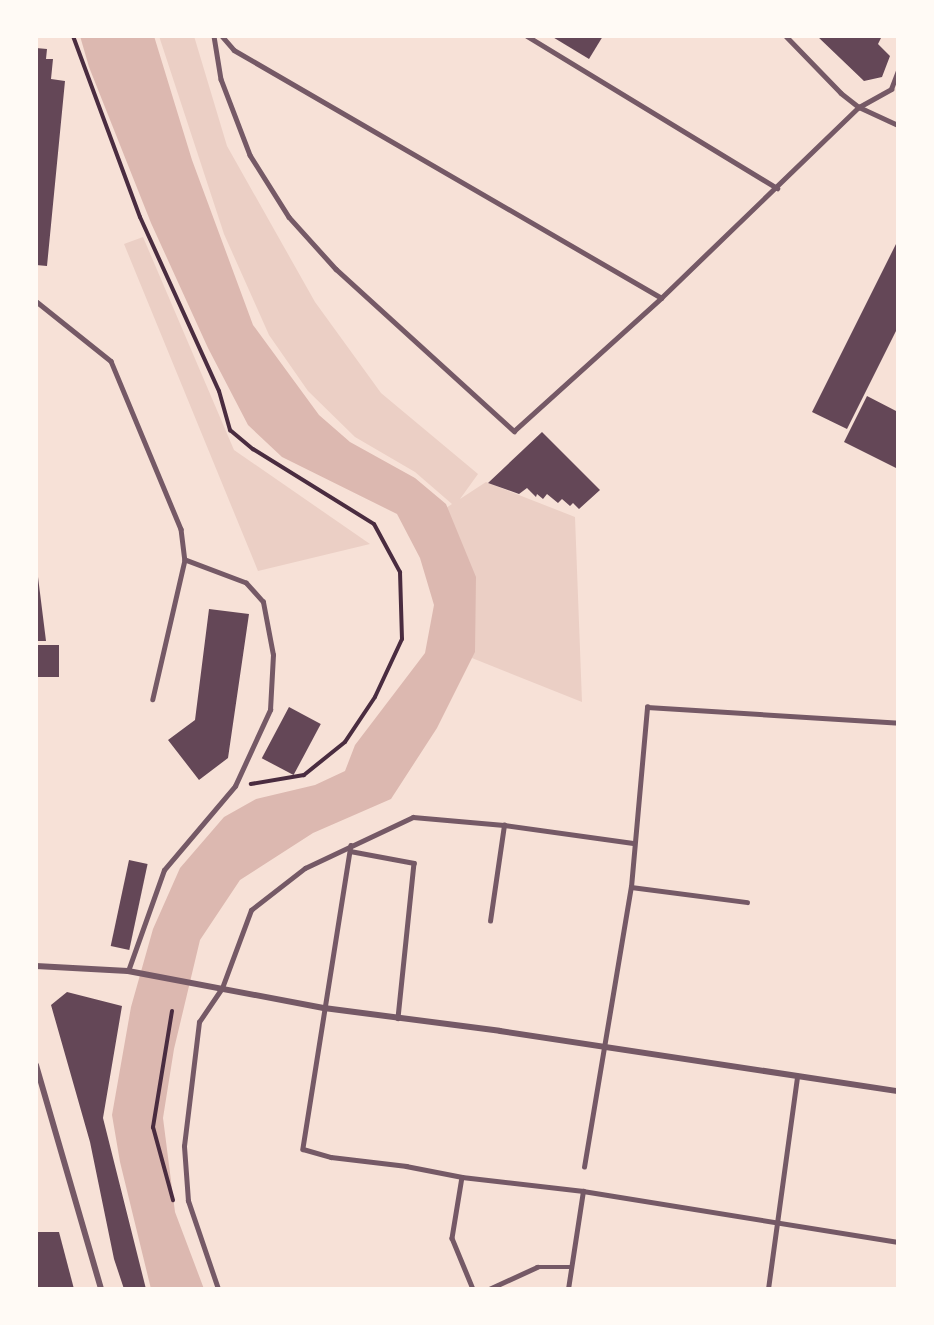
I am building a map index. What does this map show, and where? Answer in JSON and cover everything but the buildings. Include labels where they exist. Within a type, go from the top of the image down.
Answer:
[{"type":"street","points":[[36,966],[128,971],[324,1008],[500,1031],[604,1049],[898,1091]]},
{"type":"street","points":[[36,1065],[101,1289]]},
{"type":"lane","points":[[213,36],[221,79],[250,155],[289,217],[336,269],[514,430],[660,298],[860,107],[891,88],[898,71]]},
{"type":"lane","points":[[222,36],[234,50],[660,298]]},
{"type":"lane","points":[[527,36],[777,188]]},
{"type":"lane","points":[[786,36],[841,93],[860,107],[898,124]]},
{"type":"lane","points":[[36,301],[111,361],[181,529],[185,560],[153,699]]},
{"type":"lane","points":[[128,971],[164,870],[235,786],[270,710],[273,655],[263,602],[246,583],[185,560]]},
{"type":"lane","points":[[584,1167],[630,887],[647,707],[898,723]]},
{"type":"lane","points":[[218,1289],[188,1201],[184,1146],[199,1022],[222,988],[251,910],[305,868],[413,817],[504,825],[633,843]]},
{"type":"lane","points":[[490,921],[504,825]]},
{"type":"lane","points":[[351,845],[303,1149],[331,1157],[406,1166],[462,1177],[584,1191],[898,1242]]},
{"type":"lane","points":[[350,851],[414,863],[398,1018]]},
{"type":"lane","points":[[630,887],[747,902]]},
{"type":"lane","points":[[768,1289],[797,1077]]},
{"type":"lane","points":[[462,1177],[452,1238],[473,1289]]},
{"type":"lane","points":[[568,1289],[584,1191]]},
{"type":"lane","points":[[489,1289],[537,1267],[571,1267]]},
{"type":"path","points":[[73,36],[140,217],[219,391],[230,430],[253,449],[374,524],[400,572],[402,639],[375,697],[345,742],[304,775],[235,786]]},
{"type":"shaded area","points":[[80,36],[154,36],[192,160],[253,325],[319,415],[350,442],[415,478],[446,504],[476,577],[475,652],[437,728],[391,799],[313,833],[240,880],[200,940],[174,1049],[163,1118],[175,1212],[204,1289],[151,1289],[120,1162],[112,1115],[131,1007],[153,929],[180,868],[224,817],[256,799],[315,785],[345,771],[355,745],[425,653],[434,605],[420,558],[397,514],[282,457],[248,425],[208,348],[151,223],[89,67]]},
{"type":"shaded area","points":[[159,36],[194,36],[227,146],[315,302],[381,393],[478,474],[460,499],[486,482],[575,517],[582,702],[457,652],[434,516],[452,504],[415,472],[355,437],[308,391],[269,335],[224,234]]},
{"type":"shaded area","points":[[143,237],[234,450],[370,544],[258,571],[124,244]]}]
